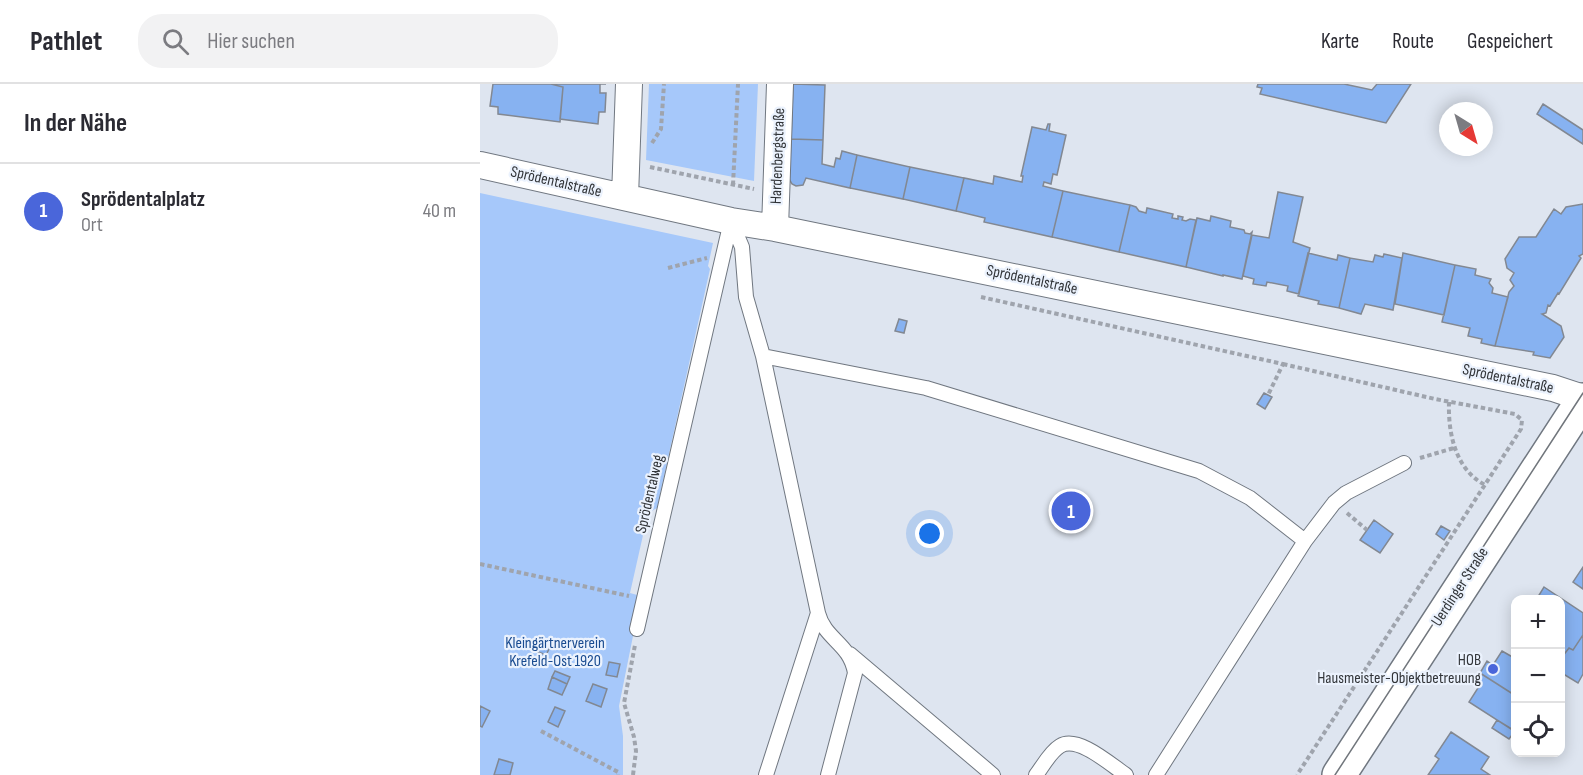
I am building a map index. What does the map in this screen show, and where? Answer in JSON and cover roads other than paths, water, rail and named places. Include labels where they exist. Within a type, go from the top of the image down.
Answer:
[{"type":"main road","name":"Uerdinger Straße","points":[[1339,775],[1583,399]]},
{"type":"street","points":[[625,197],[629,84]]},
{"type":"street","name":"Hardenbergstraße","points":[[775,228],[780,84]]},
{"type":"street","name":"Sprödentalstraße","points":[[480,165],[731,221],[775,228],[1553,388],[1583,399]]},
{"type":"lane","name":"Sprödentalweg","points":[[637,629],[731,221]]},
{"type":"lane","points":[[731,221],[742,247],[746,297],[763,356],[820,621],[826,631],[848,652],[993,775]]},
{"type":"lane","points":[[763,356],[926,388],[1199,471],[1250,498],[1305,541]]},
{"type":"lane","points":[[1157,773],[1305,541],[1335,503],[1346,493],[1404,463]]},
{"type":"lane","points":[[766,775],[818,613]]},
{"type":"lane","points":[[828,775],[855,673],[848,652]]},
{"type":"lane","points":[[1036,775],[1061,745],[1075,743],[1126,775]]},
{"type":"tram line","points":[[1335,775],[1583,393]]},
{"type":"place","name":"Sprödentalplatz","points":[[1071,511]]},
{"type":"place","name":"HOB Hausmeister-Objektbetreuung","points":[[1493,669]]},
{"type":"park label","name":"Kleingärtnerverein Krefeld-Ost 1920","points":[[555,652]]}]
